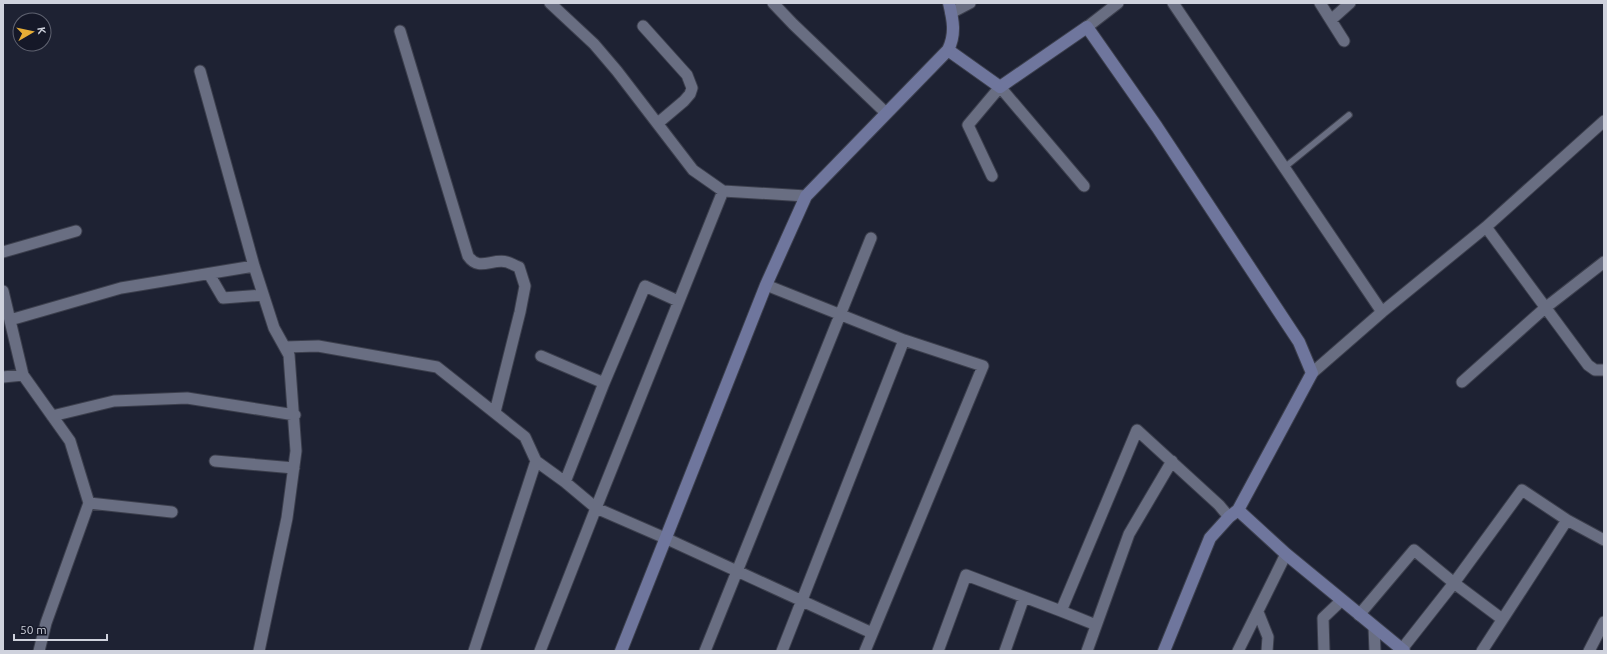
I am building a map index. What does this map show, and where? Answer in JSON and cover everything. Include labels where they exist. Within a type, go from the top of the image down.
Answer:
[{"type":"street","points":[[550,3],[594,44],[658,123],[693,170],[723,191],[806,196]]},
{"type":"street","points":[[773,3],[886,114]]},
{"type":"street","points":[[621,651],[766,285],[806,196],[948,50],[954,34],[950,8],[970,3]]},
{"type":"street","points":[[992,176],[968,125],[1000,87],[1087,27],[1118,3]]},
{"type":"street","points":[[1173,3],[1382,312]]},
{"type":"street","points":[[1320,3],[1344,42]]},
{"type":"street","points":[[1331,20],[1350,3]]},
{"type":"street","points":[[643,26],[686,76],[692,88],[690,94],[684,101],[658,123]]},
{"type":"street","points":[[1087,27],[1157,127],[1299,342],[1312,373]]},
{"type":"street","points":[[400,31],[468,256],[473,262],[478,264],[506,262],[519,267],[525,286],[495,412]]},
{"type":"street","points":[[948,50],[1000,87],[1084,186]]},
{"type":"street","points":[[200,71],[263,295],[274,328],[289,355],[295,415],[296,451],[287,518],[259,651]]},
{"type":"street","points":[[1164,651],[1210,538],[1233,513],[1312,373],[1382,312],[1486,228],[1604,121]]},
{"type":"street","points":[[540,651],[723,191]]},
{"type":"street","points":[[1486,228],[1588,365],[1595,370],[1604,370]]},
{"type":"street","points":[[3,252],[76,232]]},
{"type":"street","points":[[705,651],[839,313],[871,238]]},
{"type":"street","points":[[1462,382],[1546,308],[1604,262]]},
{"type":"street","points":[[10,320],[121,288],[254,266]]},
{"type":"street","points":[[208,274],[223,298],[263,295]]},
{"type":"street","points":[[766,285],[904,340],[983,366],[865,651]]},
{"type":"street","points":[[565,482],[604,383],[645,286],[678,301]]},
{"type":"street","points":[[3,291],[24,375],[70,441],[89,503],[46,623],[39,651]]},
{"type":"street","points":[[782,651],[904,340]]},
{"type":"street","points":[[285,348],[318,346],[437,367],[525,437],[536,461],[565,482],[596,508],[666,538],[872,633]]},
{"type":"street","points":[[541,356],[604,383]]},
{"type":"street","points":[[3,377],[24,375]]},
{"type":"street","points":[[52,416],[114,401],[187,398],[295,415]]},
{"type":"street","points":[[1062,611],[1137,430],[1219,504],[1286,554],[1403,650],[1522,490],[1567,520],[1604,540]]},
{"type":"street","points":[[215,461],[294,468]]},
{"type":"street","points":[[474,651],[536,461]]},
{"type":"street","points":[[1087,651],[1129,534],[1172,461]]},
{"type":"street","points":[[89,503],[172,512]]},
{"type":"street","points":[[1482,651],[1567,520]]},
{"type":"street","points":[[1359,615],[1414,550],[1454,583],[1502,619]]},
{"type":"street","points":[[1238,651],[1286,554]]},
{"type":"street","points":[[938,651],[966,575],[1096,625]]},
{"type":"street","points":[[1005,651],[1024,597]]},
{"type":"street","points":[[1324,651],[1322,618],[1342,600]]},
{"type":"street","points":[[1258,612],[1268,637],[1267,651]]},
{"type":"street","points":[[1589,651],[1604,622]]},
{"type":"street","points":[[1374,627],[1375,651]]},
{"type":"lane","points":[[1285,167],[1349,115]]}]
